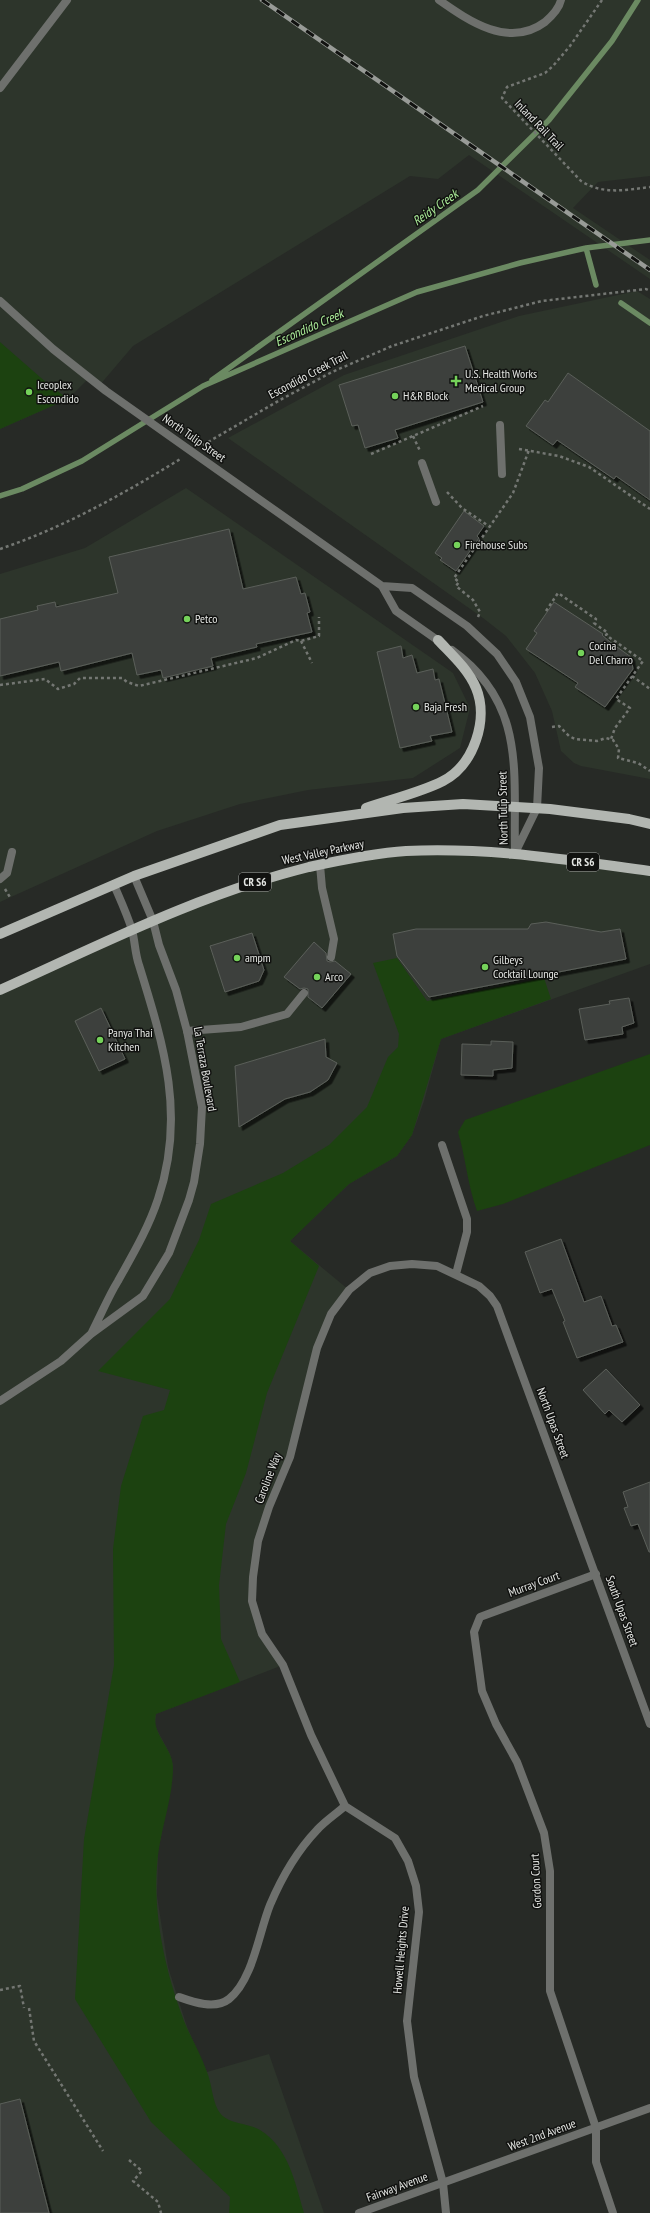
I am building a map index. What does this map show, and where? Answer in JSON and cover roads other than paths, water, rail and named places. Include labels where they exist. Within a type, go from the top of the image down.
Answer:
[{"type":"main road","points":[[347,815],[443,781],[459,768],[471,751],[480,720],[480,697],[469,675],[438,640]]},
{"type":"main road","points":[[0,934],[134,876],[280,825],[403,808],[463,804],[537,808],[629,819],[650,824]]},
{"type":"main road","name":"West Valley Parkway","points":[[0,990],[200,901],[272,876],[372,855],[405,851],[516,853],[650,871]]},
{"type":"street","points":[[0,88],[67,0]]},
{"type":"street","points":[[439,0],[471,21],[494,32],[515,34],[537,28],[560,6],[561,0]]},
{"type":"street","name":"North Tulip Street","points":[[0,301],[53,349],[106,391],[382,586],[396,611],[464,659],[479,673],[490,688],[506,717],[513,748],[516,853]]},
{"type":"street","points":[[500,425],[502,474]]},
{"type":"street","points":[[422,463],[436,502]]},
{"type":"street","name":"North Tulip Street","points":[[382,586],[412,588],[467,626],[497,654],[516,682],[530,717],[539,768],[537,808],[516,853]]},
{"type":"street","points":[[0,880],[7,873],[12,852]]},
{"type":"street","points":[[320,865],[322,888],[334,939],[331,957]]},
{"type":"street","name":"La Terraza Boulevard","points":[[0,1401],[61,1360],[91,1334],[143,1296],[169,1253],[189,1200],[198,1164],[202,1107],[188,1031],[176,990],[159,945],[153,921],[134,876]]},
{"type":"street","name":"La Terraza Boulevard","points":[[91,1334],[117,1281],[144,1236],[158,1199],[168,1152],[172,1114],[170,1082],[164,1051],[136,957],[132,930],[114,885]]},
{"type":"street","points":[[188,1031],[241,1027],[287,1014],[304,993]]},
{"type":"street","points":[[442,1145],[467,1219],[467,1232],[456,1274]]},
{"type":"street","name":"Caroline Way","points":[[345,1806],[311,1735],[283,1665],[262,1634],[252,1601],[253,1578],[258,1541],[269,1507],[290,1457],[307,1381],[317,1348],[331,1314],[349,1290],[370,1273],[390,1266],[412,1264],[437,1266],[479,1286]]},
{"type":"street","name":"North Upas Street","points":[[479,1286],[490,1296],[497,1306],[596,1574]]},
{"type":"street","name":"Murray Court","points":[[480,1617],[596,1574]]},
{"type":"street","name":"South Upas Street","points":[[596,1574],[650,1724]]},
{"type":"street","name":"Gordon Court","points":[[480,1617],[474,1632],[482,1691],[496,1724],[517,1762],[544,1833],[550,1871],[550,1991],[596,2128],[596,2162],[613,2213]]},
{"type":"street","points":[[179,1997],[197,2004],[212,2005],[228,2000],[240,1986],[256,1953],[270,1904],[300,1851],[318,1829],[345,1806]]},
{"type":"street","name":"Howell Heights Drive","points":[[345,1806],[395,1838],[408,1861],[416,1886],[419,1912],[407,2021],[414,2077],[443,2183],[446,2213]]},
{"type":"street","name":"West 2nd Avenue","points":[[443,2183],[650,2108]]},
{"type":"street","name":"Fairway Avenue","points":[[359,2213],[443,2183]]},
{"type":"waterway","name":"Reidy Creek","points":[[212,380],[478,190],[549,120],[612,41],[638,0]]},
{"type":"waterway","name":"Escondido Creek","points":[[0,496],[22,489],[82,461],[203,386],[417,292],[520,263],[586,248],[650,240]]},
{"type":"waterway","points":[[586,248],[596,285]]},
{"type":"waterway","points":[[621,303],[650,323]]},
{"type":"railway","points":[[262,0],[650,270]]},
{"type":"place","name":"U.S. Health Works Medical Group","points":[[456,381]]},
{"type":"place","name":"Iceoplex Escondido","points":[[29,392]]},
{"type":"place","name":"H&R Block","points":[[395,396]]},
{"type":"place","name":"Firehouse Subs","points":[[457,545]]},
{"type":"place","name":"Petco","points":[[187,619]]},
{"type":"place","name":"Cocina Del Charro","points":[[581,653]]},
{"type":"place","name":"Baja Fresh","points":[[416,707]]},
{"type":"place","name":"ampm","points":[[237,958]]},
{"type":"place","name":"Gilbeys Cocktail Lounge","points":[[485,967]]},
{"type":"place","name":"Arco","points":[[317,977]]},
{"type":"place","name":"Panya Thai Kitchen","points":[[100,1040]]}]
